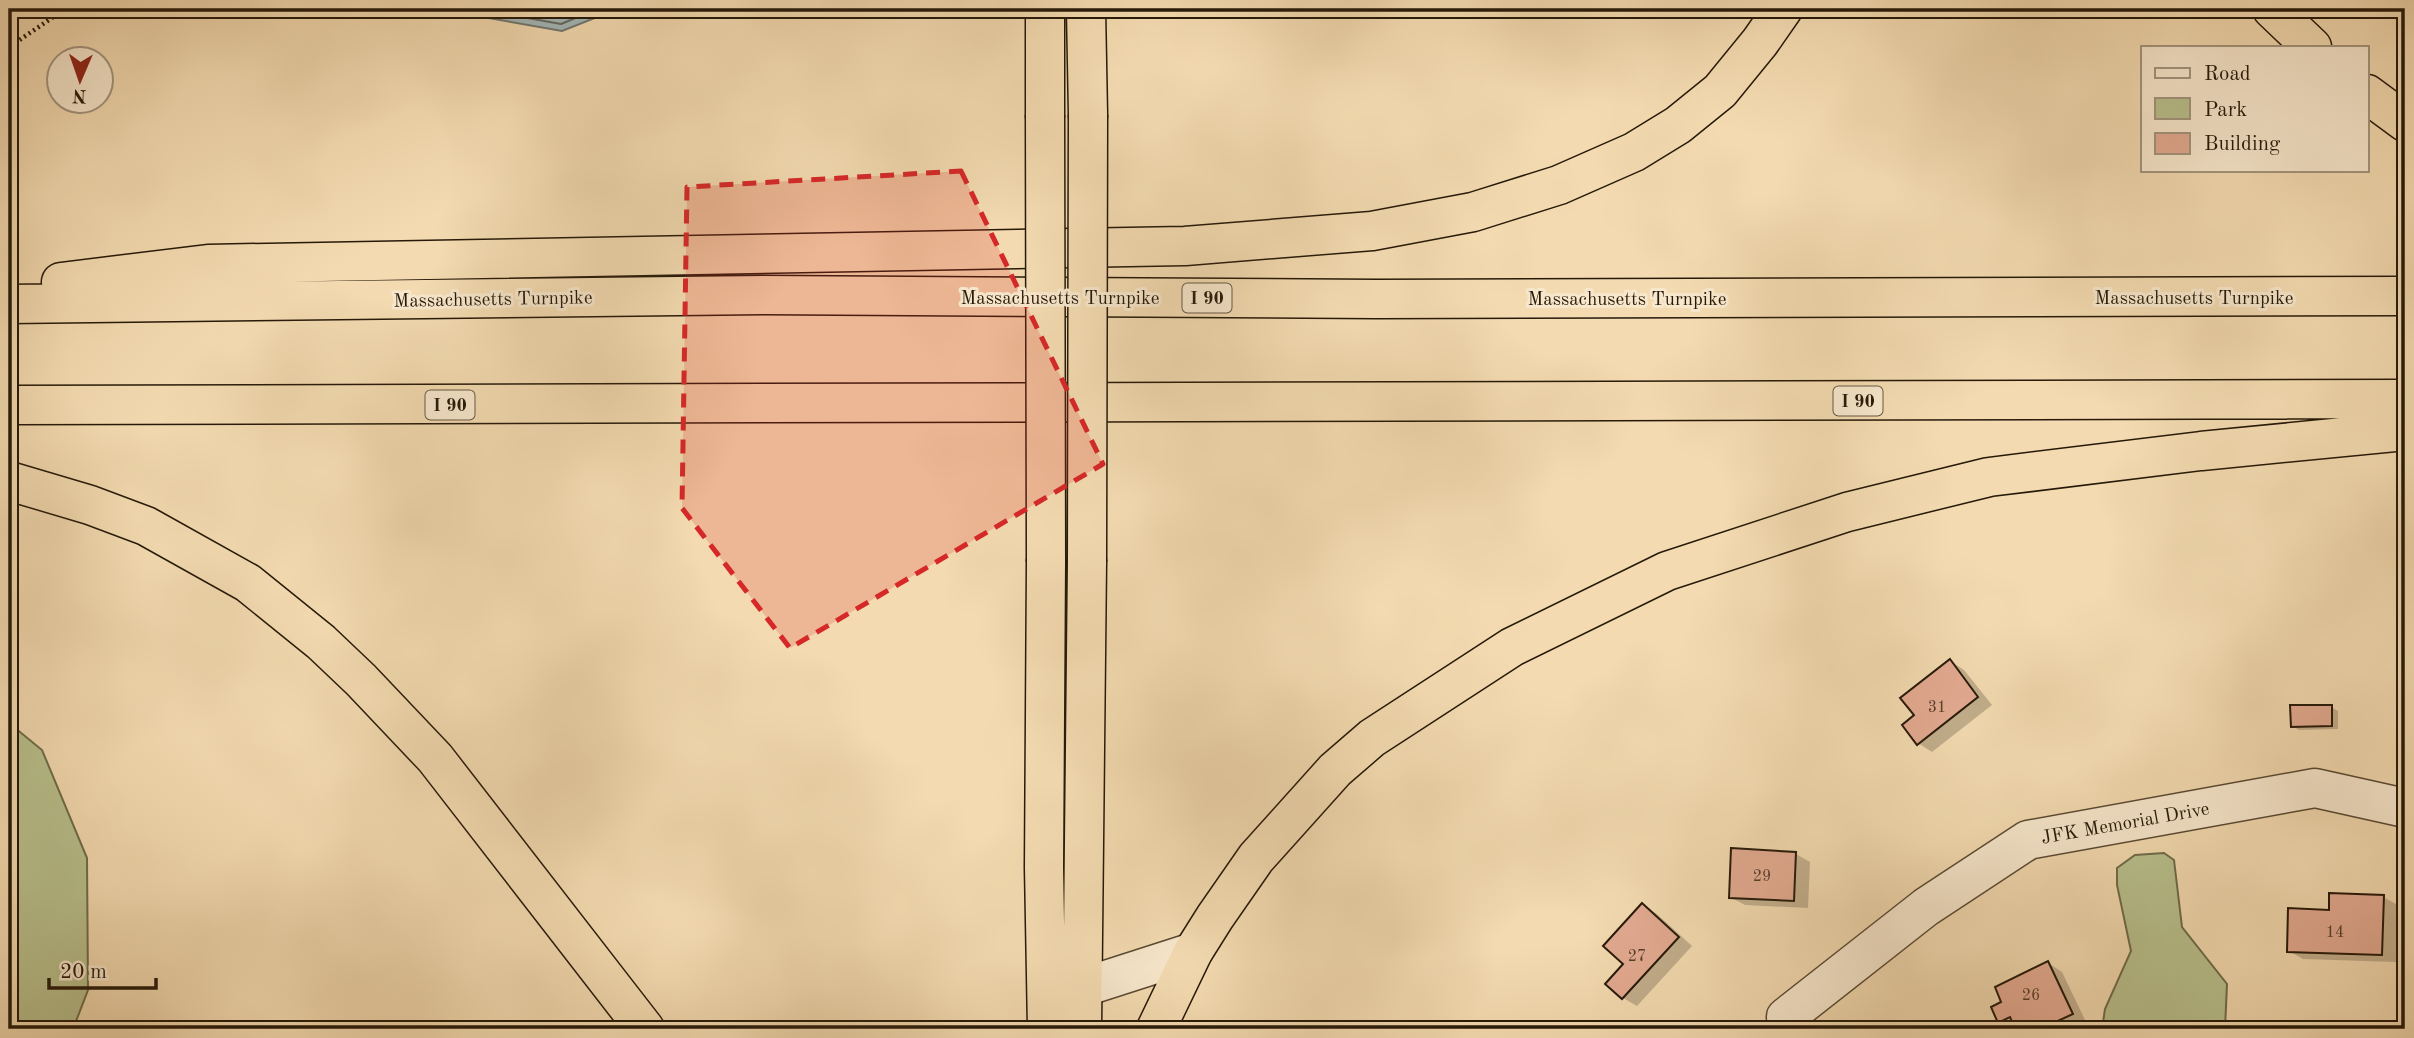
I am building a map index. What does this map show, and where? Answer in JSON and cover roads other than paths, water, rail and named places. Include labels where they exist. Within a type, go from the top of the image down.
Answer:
[{"type":"highway","points":[[1045,9],[1044,867],[1058,1003],[1082,1029]]},
{"type":"highway","points":[[1058,1003],[1087,562],[1086,9]]},
{"type":"highway","points":[[9,289],[208,264],[1185,246],[1372,231],[1473,212],[1559,185],[1634,152],[1678,125],[1720,91],[1783,9]]},
{"type":"highway","points":[[2273,9],[2311,46]]},
{"type":"highway","points":[[2368,95],[2405,122]]},
{"type":"highway","name":"Massachusetts Turnpike","points":[[9,304],[764,295],[1377,299],[2405,296]]},
{"type":"highway","name":"I 90","points":[[9,405],[2405,399]]},
{"type":"highway","points":[[1156,1029],[1193,952],[1256,858],[1335,770],[1372,738],[1512,647],[1667,571],[1847,512],[1989,477],[2405,430]]},
{"type":"highway","points":[[9,481],[90,505],[146,526],[248,583],[310,633],[361,680],[435,758],[645,1029]]},
{"type":"street","name":"JFK Memorial Drive","points":[[1787,1029],[1787,1017],[1926,906],[2028,840],[2315,788],[2405,808]]},
{"type":"street","points":[[1058,1003],[1193,952]]},
{"type":"water","points":[[437,9],[605,9],[600,16],[562,31]]}]
